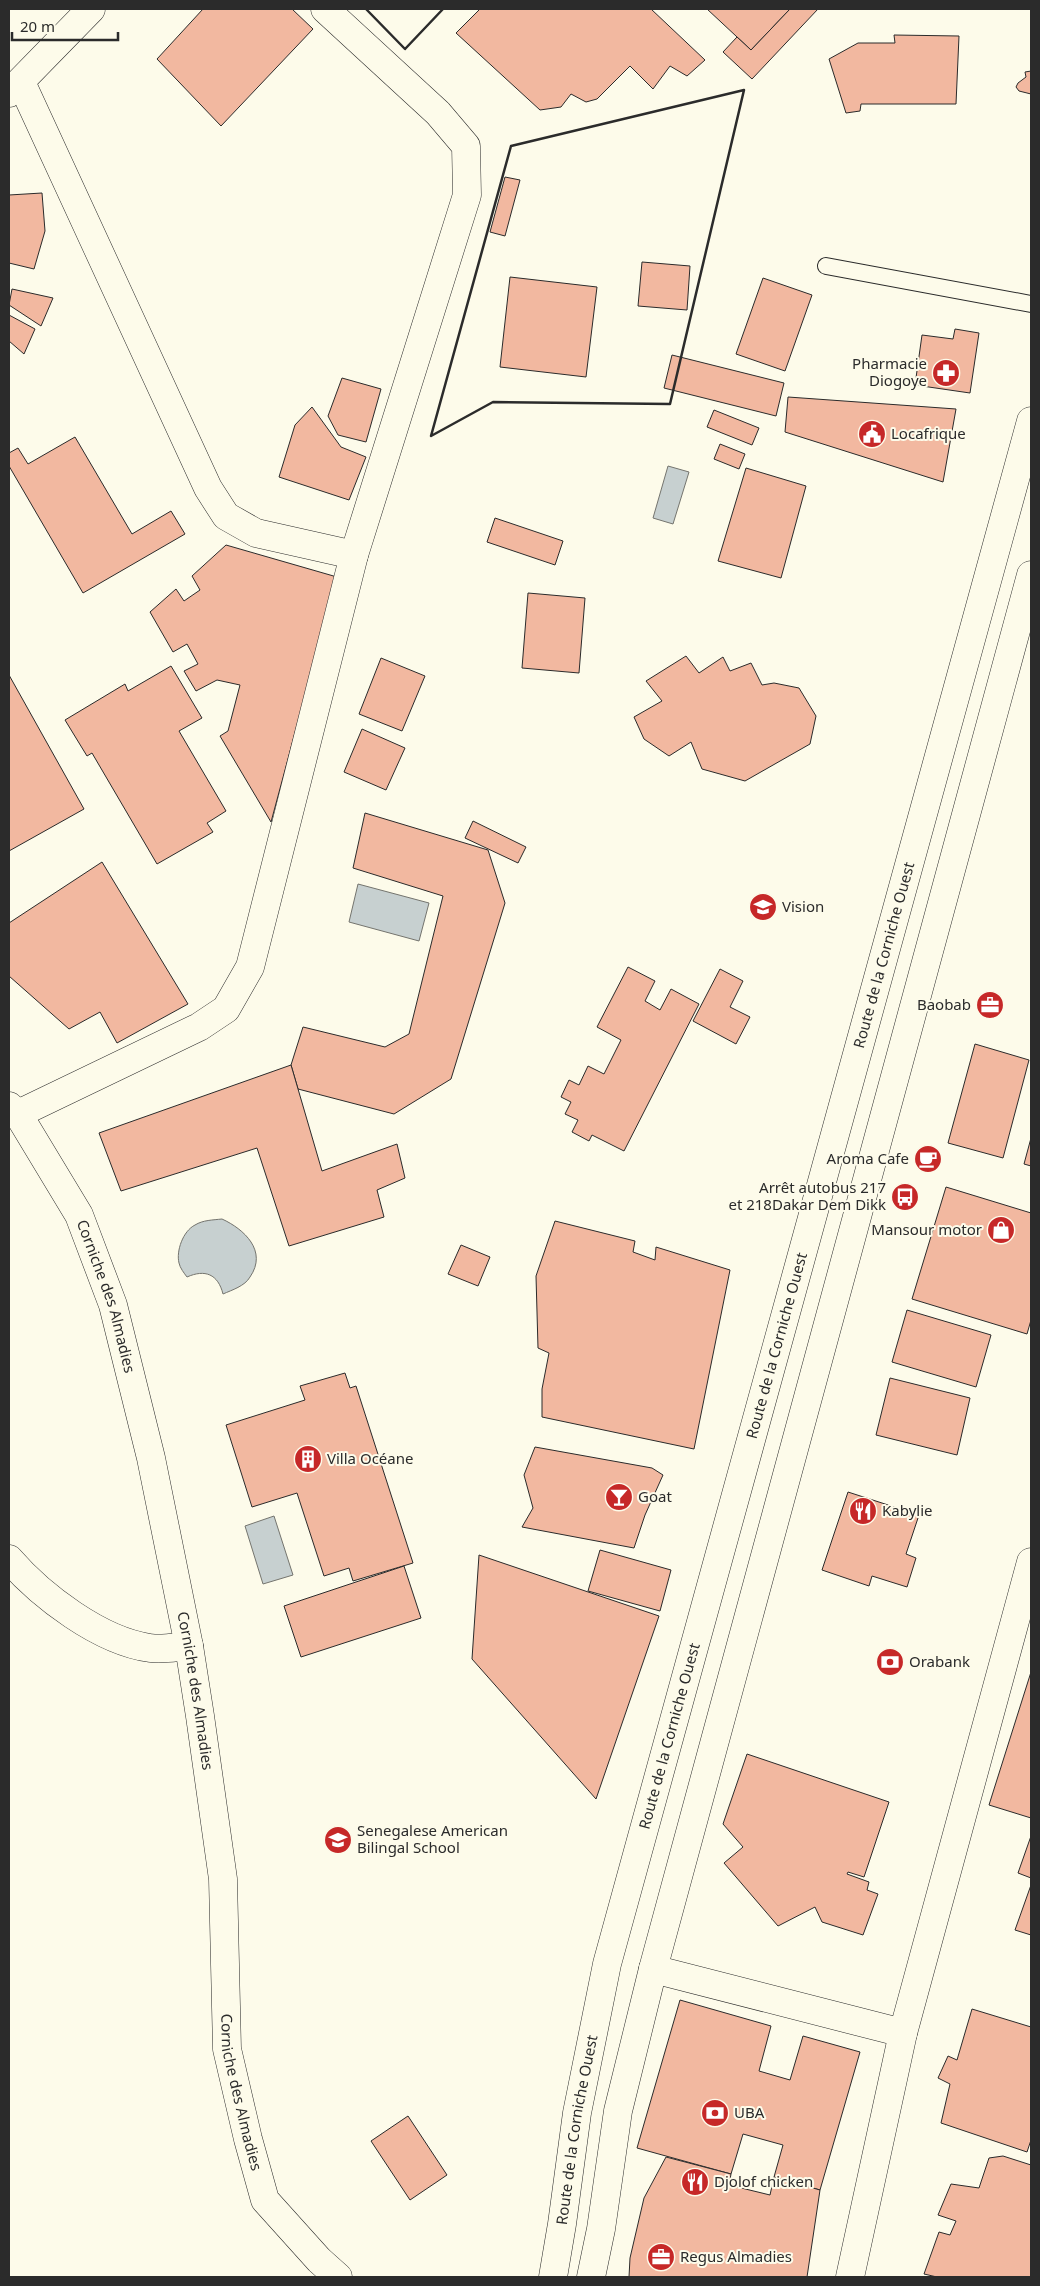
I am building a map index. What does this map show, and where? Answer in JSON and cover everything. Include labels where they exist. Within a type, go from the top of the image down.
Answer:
[{"type":"main road","points":[[91,9],[15,87],[208,488],[226,516],[256,532],[354,555]]},
{"type":"main road","points":[[13,1110],[199,1027],[226,1008],[240,988],[250,967],[354,555],[467,195],[466,146],[438,113],[325,9]]},
{"type":"main road","name":"Route de la Corniche Ouest","points":[[553,2277],[577,2112],[607,1964],[1031,421]]},
{"type":"main road","points":[[591,2277],[601,2229],[618,2112],[653,1969],[1031,575]]},
{"type":"main road","name":"Corniche des Almadies","points":[[13,1110],[79,1215],[113,1305],[151,1458],[188,1646],[223,1879],[227,2049],[244,2121],[266,2200],[319,2260],[338,2277]]},
{"type":"main road","points":[[9,1559],[22,1574],[76,1616],[121,1642],[152,1649],[188,1646]]},
{"type":"main road","points":[[850,2277],[903,2032],[1031,1562]]},
{"type":"main road","points":[[653,1969],[903,2032]]},
{"type":"lane","points":[[826,266],[1031,304]]},
{"type":"shaded area","points":[[668,466],[689,472],[673,524],[653,518]]},
{"type":"shaded area","points":[[358,884],[429,903],[419,941],[349,922]]},
{"type":"shaded area","points":[[222,1219],[245,1235],[255,1250],[256,1258],[255,1267],[248,1280],[223,1294],[218,1282],[210,1275],[200,1273],[187,1277],[180,1267],[178,1258],[181,1242],[191,1228],[201,1222]]},
{"type":"shaded area","points":[[274,1516],[293,1575],[263,1584],[245,1526]]},
{"type":"building","points":[[203,9],[292,9],[313,29],[221,126],[157,59]]},
{"type":"building","points":[[480,9],[651,9],[705,60],[687,76],[670,66],[653,89],[630,66],[597,99],[586,102],[571,94],[561,107],[540,110],[456,33]]},
{"type":"building","points":[[707,9],[790,9],[751,50]]},
{"type":"building","points":[[790,9],[818,9],[752,79],[723,52],[737,37],[751,50]]},
{"type":"building","points":[[894,35],[959,36],[956,104],[861,104],[860,111],[846,113],[829,59],[858,43],[895,43]]},
{"type":"building","points":[[1031,71],[1031,94],[1019,91],[1016,87],[1018,83],[1026,77],[1025,72]]},
{"type":"building","points":[[505,177],[520,180],[505,236],[490,232]]},
{"type":"building","points":[[42,193],[45,231],[34,269],[9,263],[9,195]]},
{"type":"building","points":[[642,262],[690,266],[687,310],[638,306]]},
{"type":"building","points":[[510,277],[597,287],[586,377],[500,367]]},
{"type":"building","points":[[763,278],[812,295],[785,371],[736,354]]},
{"type":"building","points":[[12,289],[53,298],[41,326],[9,305]]},
{"type":"building","points":[[9,315],[35,329],[24,354],[9,341]]},
{"type":"building","points":[[955,329],[979,333],[970,393],[915,385],[922,335],[953,339]]},
{"type":"building","points":[[672,355],[784,383],[776,416],[664,388]]},
{"type":"building","points":[[342,378],[381,389],[366,442],[338,435],[328,416]]},
{"type":"building","points":[[788,397],[956,409],[943,482],[785,432]]},
{"type":"building","points":[[312,407],[341,447],[366,457],[349,500],[279,477],[295,425]]},
{"type":"building","points":[[714,410],[759,428],[752,445],[707,427]]},
{"type":"building","points":[[75,437],[132,534],[171,511],[185,534],[83,593],[9,466],[9,453],[18,448],[28,464]]},
{"type":"building","points":[[720,444],[745,454],[739,469],[714,459]]},
{"type":"building","points":[[746,468],[806,486],[781,578],[718,561]]},
{"type":"building","points":[[495,518],[563,541],[555,565],[487,542]]},
{"type":"building","points":[[226,545],[337,577],[271,822],[220,736],[228,731],[240,685],[217,680],[196,691],[184,671],[198,664],[187,644],[173,652],[150,612],[176,589],[184,601],[200,590],[192,576]]},
{"type":"building","points":[[528,593],[585,598],[579,673],[522,668]]},
{"type":"building","points":[[686,656],[699,673],[723,657],[730,671],[751,663],[762,685],[774,683],[799,688],[816,716],[810,744],[745,781],[702,769],[691,742],[669,756],[644,739],[634,717],[662,701],[646,681]]},
{"type":"building","points":[[381,658],[425,676],[402,731],[359,714]]},
{"type":"building","points":[[171,666],[202,718],[179,731],[226,811],[207,823],[213,832],[157,864],[92,753],[87,756],[65,720],[125,684],[128,691]]},
{"type":"building","points":[[9,675],[84,809],[9,851]]},
{"type":"building","points":[[362,729],[405,748],[386,790],[344,772]]},
{"type":"building","points":[[365,813],[488,850],[505,903],[451,1079],[394,1114],[298,1089],[291,1065],[303,1027],[385,1047],[409,1034],[443,896],[353,868]]},
{"type":"building","points":[[473,821],[526,847],[518,863],[465,838]]},
{"type":"building","points":[[102,862],[188,1004],[117,1043],[100,1012],[69,1029],[9,976],[9,923]]},
{"type":"building","points":[[628,967],[655,981],[645,1001],[660,1010],[671,989],[699,1004],[624,1151],[592,1135],[589,1141],[572,1132],[578,1120],[565,1114],[571,1102],[561,1097],[569,1080],[579,1085],[588,1066],[604,1074],[621,1040],[597,1027]]},
{"type":"building","points":[[720,969],[743,981],[730,1007],[750,1017],[736,1044],[693,1021]]},
{"type":"building","points":[[975,1044],[1029,1060],[1003,1158],[948,1143]]},
{"type":"building","points":[[291,1065],[322,1171],[397,1144],[405,1178],[377,1190],[384,1217],[289,1246],[257,1148],[121,1191],[99,1133]]},
{"type":"building","points":[[1031,1138],[1031,1166],[1024,1164]]},
{"type":"building","points":[[946,1187],[1031,1213],[1031,1320],[1027,1334],[912,1299]]},
{"type":"building","points":[[555,1221],[635,1241],[633,1252],[655,1260],[656,1247],[730,1270],[694,1449],[542,1417],[542,1389],[549,1353],[538,1348],[536,1276]]},
{"type":"building","points":[[461,1245],[490,1257],[478,1286],[448,1274]]},
{"type":"building","points":[[907,1310],[991,1335],[976,1387],[892,1362]]},
{"type":"building","name":"Villa Océane","points":[[345,1373],[350,1388],[356,1386],[413,1563],[353,1581],[349,1568],[324,1576],[297,1493],[252,1507],[226,1425],[305,1400],[300,1386]]},
{"type":"building","points":[[890,1378],[970,1398],[957,1455],[876,1435]]},
{"type":"building","points":[[535,1447],[652,1468],[663,1475],[645,1515],[634,1548],[522,1527],[533,1508],[524,1475]]},
{"type":"building","points":[[848,1492],[919,1515],[906,1554],[916,1558],[907,1587],[872,1576],[869,1586],[822,1570]]},
{"type":"building","points":[[600,1550],[671,1570],[660,1611],[588,1591]]},
{"type":"building","points":[[479,1555],[659,1616],[596,1799],[472,1659]]},
{"type":"building","points":[[404,1566],[421,1618],[301,1657],[284,1606]]},
{"type":"building","points":[[1031,1672],[1031,1818],[989,1805]]},
{"type":"building","points":[[747,1754],[889,1802],[864,1877],[848,1872],[847,1874],[869,1882],[867,1890],[878,1894],[863,1935],[822,1922],[815,1907],[778,1926],[724,1863],[743,1847],[723,1824]]},
{"type":"building","points":[[1031,1836],[1031,1878],[1018,1873]]},
{"type":"building","points":[[1031,1885],[1031,1935],[1015,1930]]},
{"type":"building","points":[[680,2000],[771,2026],[759,2071],[790,2080],[803,2036],[860,2052],[820,2190],[774,2177],[783,2145],[743,2134],[731,2174],[637,2148]]},
{"type":"building","points":[[972,2009],[1031,2027],[1031,2140],[1027,2152],[941,2123],[950,2084],[938,2078],[948,2056],[957,2060]]},
{"type":"building","points":[[408,2116],[447,2175],[410,2200],[371,2141]]},
{"type":"building","points":[[1003,2156],[1031,2165],[1031,2277],[937,2277],[924,2274],[939,2232],[950,2235],[956,2221],[938,2215],[951,2184],[979,2188],[989,2158]]},
{"type":"building","points":[[666,2157],[731,2174],[729,2185],[770,2195],[774,2177],[820,2190],[807,2277],[629,2277],[630,2258],[644,2198]]},
{"type":"wall","points":[[366,9],[405,49],[443,9]]},
{"type":"wall","points":[[744,90],[670,404],[493,402],[431,436],[511,146],[744,90]]},
{"type":"place","name":"Pharmacie Diogoye","points":[[946,373]]},
{"type":"place","name":"Locafrique","points":[[872,434]]},
{"type":"place","name":"Vision","points":[[763,907]]},
{"type":"place","name":"Baobab","points":[[990,1005]]},
{"type":"place","name":"Aroma Cafe","points":[[928,1159]]},
{"type":"place","name":"Arrêt autobus 217 et 218Dakar Dem Dikk","points":[[905,1197]]},
{"type":"place","name":"Mansour motor","points":[[1001,1230]]},
{"type":"place","name":"Villa Océane","points":[[308,1459]]},
{"type":"place","name":"Goat","points":[[619,1497]]},
{"type":"place","name":"Kabylie","points":[[863,1511]]},
{"type":"place","name":"Orabank","points":[[890,1662]]},
{"type":"place","name":"Senegalese American Bilingal School","points":[[338,1840]]},
{"type":"place","name":"UBA","points":[[715,2113]]},
{"type":"place","name":"Djolof chicken","points":[[695,2182]]},
{"type":"place","name":"Regus Almadies","points":[[661,2257]]}]
